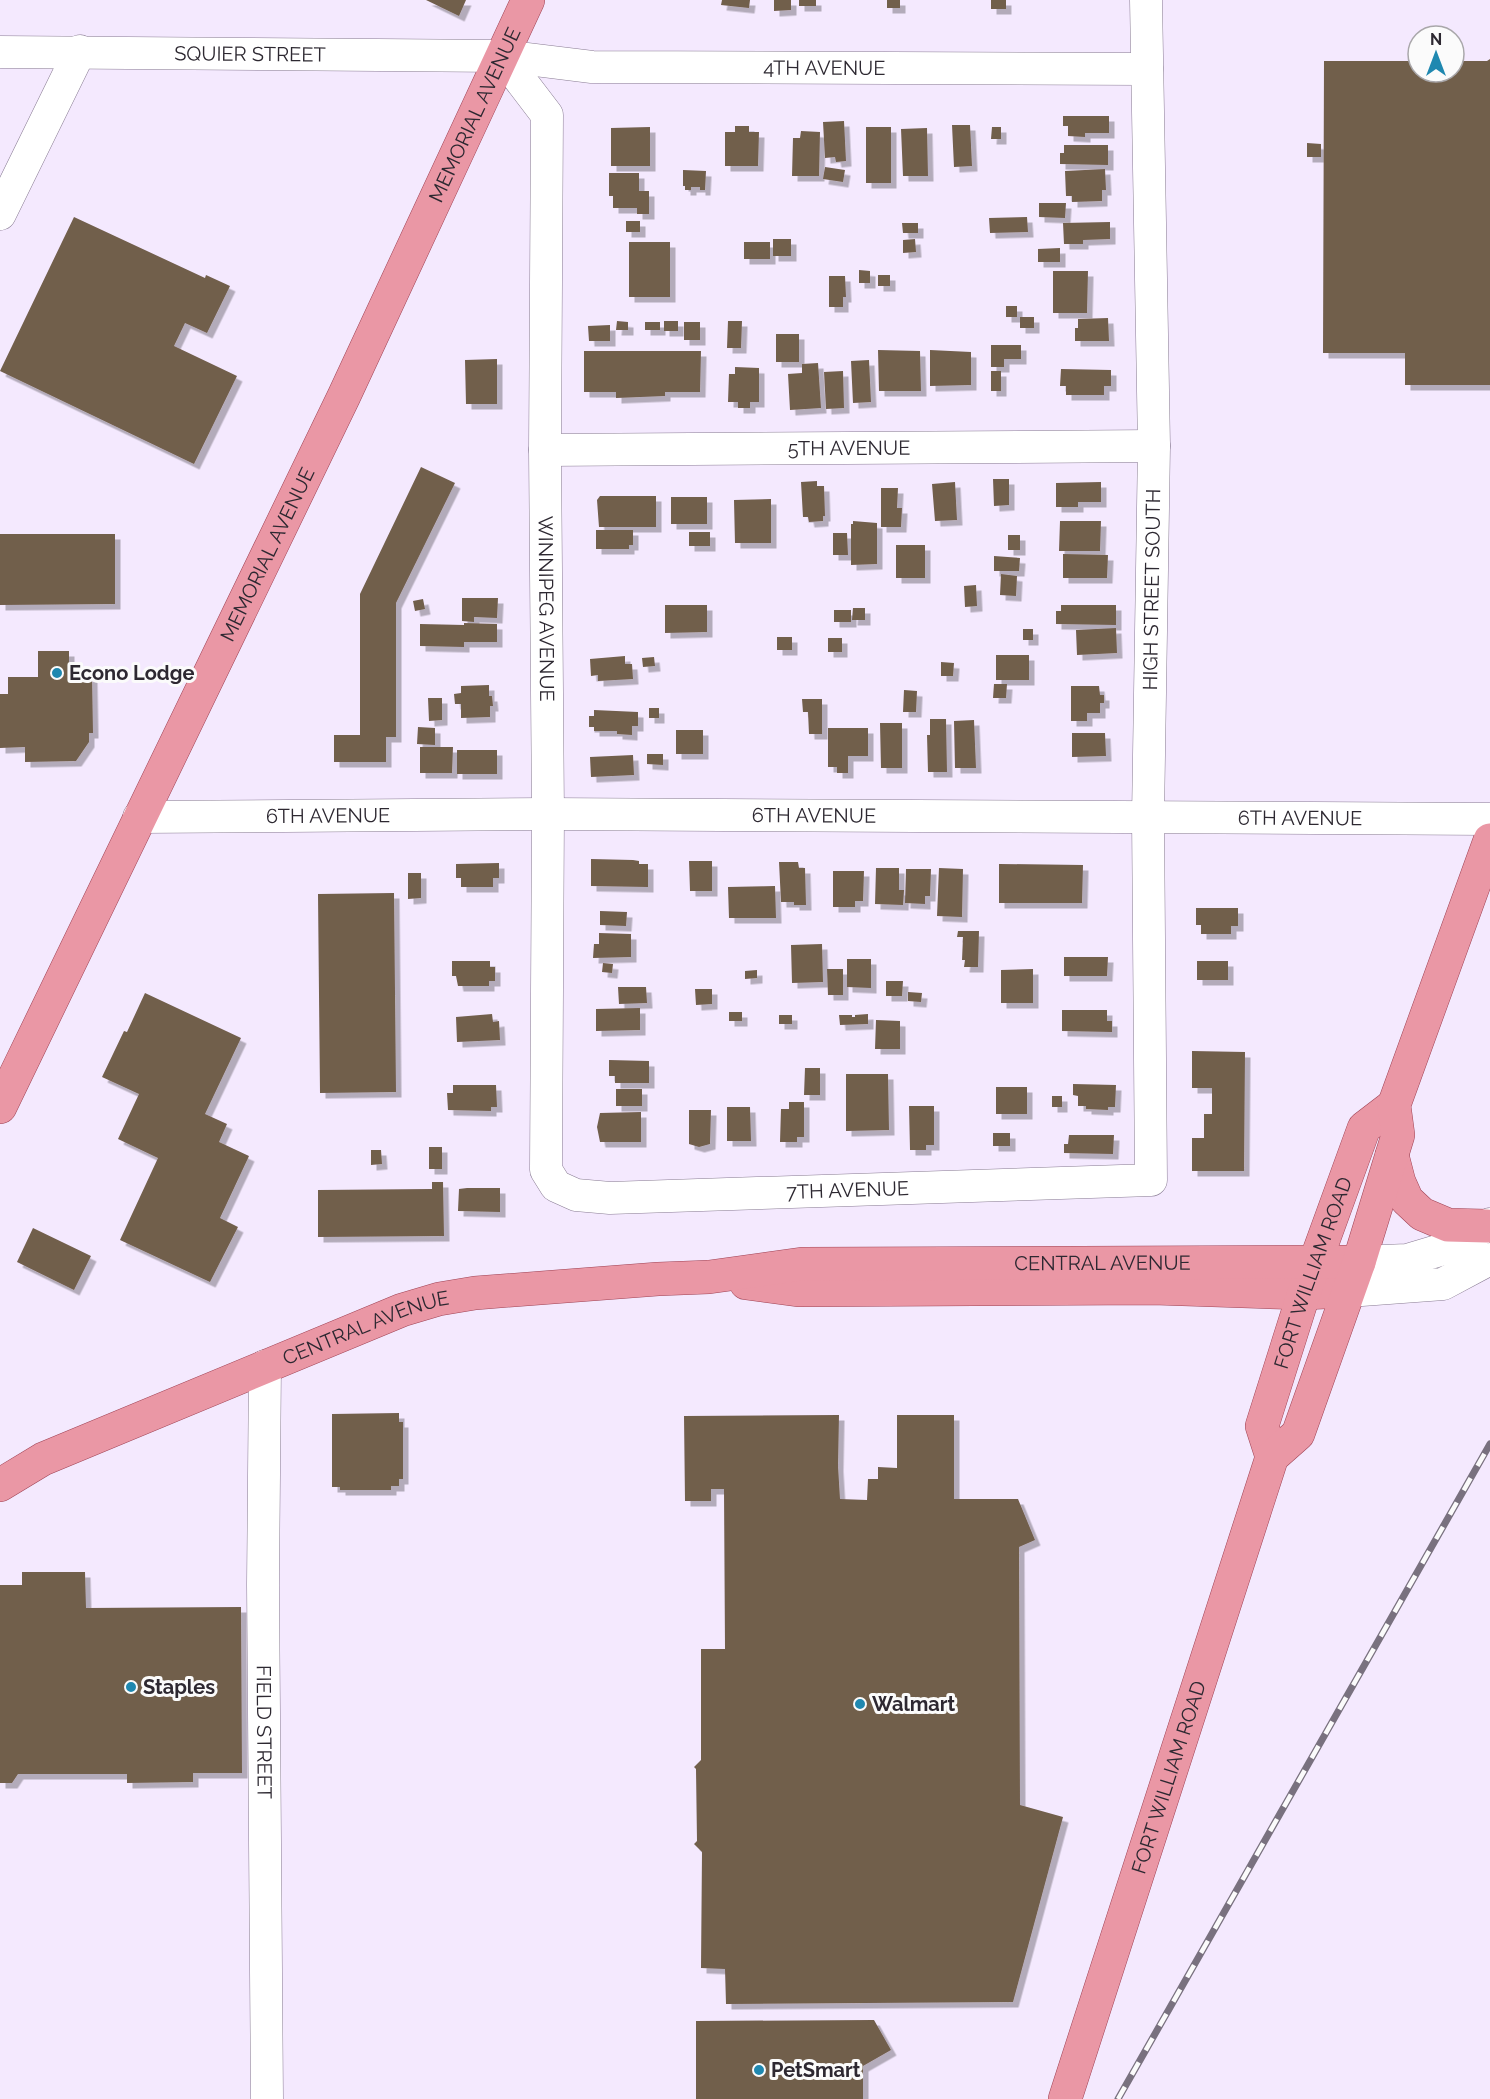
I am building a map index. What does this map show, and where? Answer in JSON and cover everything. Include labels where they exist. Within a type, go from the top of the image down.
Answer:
[{"type":"main road","name":"MEMORIAL AVENUE","points":[[0,1107],[344,396],[528,0]]},
{"type":"main road","name":"FORT WILLIAM ROAD","points":[[1065,2099],[1272,1457],[1298,1434],[1354,1276],[1398,1135],[1394,1105],[1490,840]]},
{"type":"main road","name":"FORT WILLIAM ROAD","points":[[1272,1457],[1262,1426],[1304,1293],[1364,1128],[1394,1105]]},
{"type":"main road","points":[[1392,1155],[1399,1182],[1407,1200],[1422,1215],[1448,1225],[1489,1225]]},
{"type":"main road","name":"CENTRAL AVENUE","points":[[0,1485],[43,1460],[402,1310],[439,1299],[475,1293],[709,1277],[802,1264],[1317,1261],[1354,1276]]},
{"type":"main road","name":"CENTRAL AVENUE","points":[[709,1277],[798,1290],[1153,1288],[1304,1293],[1354,1276]]},
{"type":"main road","name":"CENTRAL AVENUE","points":[[0,1462],[43,1460]]},
{"type":"street","name":"HIGH STREET SOUTH","points":[[1146,0],[1154,446],[1148,817],[1151,1180]]},
{"type":"street","points":[[0,214],[80,51]]},
{"type":"street","name":"SQUIER STREET","points":[[0,52],[502,56]]},
{"type":"street","name":"4TH AVENUE","points":[[502,56],[592,67],[1147,69]]},
{"type":"street","name":"WINNIPEG AVENUE","points":[[502,56],[547,115],[546,1170],[550,1177]]},
{"type":"street","name":"5TH AVENUE","points":[[545,450],[1154,446]]},
{"type":"street","name":"6TH AVENUE","points":[[139,817],[548,814],[1490,819]]},
{"type":"street","name":"7TH AVENUE","points":[[550,1177],[556,1186],[576,1195],[610,1198],[1151,1180]]},
{"type":"street","name":"CENTRAL AVENUE","points":[[1354,1276],[1447,1248],[1489,1225]]},
{"type":"street","name":"CENTRAL AVENUE","points":[[1354,1276],[1443,1284],[1490,1259]]},
{"type":"street","name":"FIELD STREET","points":[[266,1366],[263,1616],[267,2099]]},
{"type":"building","points":[[426,0],[466,0],[459,16]]},
{"type":"building","points":[[722,0],[750,0],[749,8],[721,5]]},
{"type":"building","points":[[774,0],[791,0],[791,10],[774,11]]},
{"type":"building","points":[[799,0],[816,0],[816,6],[799,6]]},
{"type":"building","points":[[887,0],[900,0],[900,8],[887,8]]},
{"type":"building","points":[[991,0],[1006,0],[1006,9],[991,9]]},
{"type":"building","points":[[1490,59],[1490,385],[1405,385],[1405,353],[1323,353],[1324,61],[1406,61],[1406,84],[1466,84],[1466,61]]},
{"type":"building","points":[[1063,116],[1109,116],[1109,133],[1085,133],[1085,137],[1068,136],[1068,126],[1063,126]]},
{"type":"building","points":[[844,121],[846,161],[836,162],[835,157],[825,158],[823,122]]},
{"type":"building","points":[[952,125],[970,125],[972,166],[954,167]]},
{"type":"building","points":[[735,126],[749,126],[749,132],[759,132],[758,166],[725,166],[725,132],[735,132]]},
{"type":"building","points":[[650,127],[650,166],[611,166],[611,128]]},
{"type":"building","points":[[866,127],[891,127],[891,183],[866,183]]},
{"type":"building","points":[[992,127],[1001,127],[1001,139],[991,139]]},
{"type":"building","points":[[927,128],[928,176],[903,176],[901,129]]},
{"type":"building","points":[[801,131],[820,132],[819,176],[792,176],[793,138],[800,138]]},
{"type":"building","points":[[1307,143],[1321,144],[1321,157],[1307,157]]},
{"type":"building","points":[[1064,145],[1108,145],[1108,165],[1060,164],[1060,153],[1064,153]]},
{"type":"building","points":[[825,167],[845,170],[843,182],[823,179]]},
{"type":"building","points":[[1105,169],[1106,190],[1102,190],[1102,201],[1072,202],[1072,196],[1066,196],[1065,171]]},
{"type":"building","points":[[683,170],[706,171],[705,190],[700,190],[700,187],[691,187],[691,190],[685,190]]},
{"type":"building","points":[[609,173],[639,173],[639,191],[649,191],[649,214],[637,214],[637,208],[613,208],[613,196],[609,196]]},
{"type":"building","points":[[1039,203],[1066,203],[1065,218],[1039,217]]},
{"type":"building","points":[[74,217],[205,278],[206,275],[230,286],[207,333],[185,323],[174,346],[237,376],[194,464],[0,371]]},
{"type":"building","points":[[1027,217],[1028,232],[990,233],[989,218]]},
{"type":"building","points":[[626,221],[640,221],[640,232],[626,232]]},
{"type":"building","points":[[1110,222],[1110,239],[1083,240],[1083,244],[1064,244],[1063,223]]},
{"type":"building","points":[[902,223],[918,223],[918,233],[903,233]]},
{"type":"building","points":[[773,239],[791,239],[791,256],[773,256]]},
{"type":"building","points":[[915,239],[916,252],[903,253],[903,240]]},
{"type":"building","points":[[629,242],[670,242],[670,297],[629,297]]},
{"type":"building","points":[[744,242],[770,242],[770,259],[744,259]]},
{"type":"building","points":[[1060,248],[1060,262],[1038,262],[1038,249]]},
{"type":"building","points":[[859,270],[870,271],[870,283],[859,283]]},
{"type":"building","points":[[1053,271],[1088,271],[1087,313],[1053,313]]},
{"type":"building","points":[[878,275],[890,275],[890,286],[878,286]]},
{"type":"building","points":[[829,276],[845,276],[846,297],[843,297],[843,307],[829,307]]},
{"type":"building","points":[[1006,306],[1017,306],[1017,317],[1006,317]]},
{"type":"building","points":[[1020,317],[1034,317],[1034,328],[1020,328]]},
{"type":"building","points":[[1108,318],[1109,341],[1075,341],[1078,319]]},
{"type":"building","points":[[617,321],[628,322],[628,330],[616,330]]},
{"type":"building","points":[[664,321],[678,321],[678,331],[664,331]]},
{"type":"building","points":[[728,321],[742,321],[741,348],[727,348]]},
{"type":"building","points":[[645,322],[660,322],[660,330],[645,330]]},
{"type":"building","points":[[684,322],[700,322],[700,340],[684,340]]},
{"type":"building","points":[[610,325],[610,341],[589,341],[588,326]]},
{"type":"building","points":[[776,334],[799,334],[799,362],[776,362]]},
{"type":"building","points":[[991,345],[1021,345],[1021,359],[1004,359],[1004,367],[991,367]]},
{"type":"building","points":[[878,350],[920,351],[921,391],[879,391]]},
{"type":"building","points":[[930,350],[971,352],[971,385],[930,386]]},
{"type":"building","points":[[584,351],[701,351],[700,392],[665,392],[665,396],[616,398],[616,392],[584,392]]},
{"type":"building","points":[[497,359],[497,404],[466,404],[465,360]]},
{"type":"building","points":[[869,360],[871,402],[853,403],[851,361]]},
{"type":"building","points":[[818,363],[821,408],[790,410],[788,374],[802,373],[802,364]]},
{"type":"building","points":[[735,367],[759,368],[759,402],[750,402],[750,408],[738,408],[738,402],[728,402],[729,374],[735,374]]},
{"type":"building","points":[[1061,369],[1111,370],[1111,386],[1104,386],[1104,395],[1066,395],[1066,386],[1060,386]]},
{"type":"building","points":[[843,371],[844,408],[826,409],[824,372]]},
{"type":"building","points":[[991,371],[1001,371],[1001,391],[991,391]]},
{"type":"building","points":[[421,467],[455,483],[396,603],[396,737],[386,737],[386,762],[334,762],[334,735],[360,735],[360,594]]},
{"type":"building","points":[[993,479],[1009,479],[1009,505],[994,506]]},
{"type":"building","points":[[817,481],[817,486],[824,486],[825,516],[823,516],[823,521],[809,522],[808,517],[803,517],[801,482]]},
{"type":"building","points":[[955,482],[957,520],[935,521],[932,484]]},
{"type":"building","points":[[1101,482],[1101,502],[1078,502],[1078,507],[1056,507],[1056,483]]},
{"type":"building","points":[[881,488],[898,488],[897,508],[902,508],[901,527],[881,527]]},
{"type":"building","points":[[600,496],[656,496],[656,527],[599,527],[597,500]]},
{"type":"building","points":[[671,497],[707,497],[707,524],[671,524]]},
{"type":"building","points":[[771,499],[771,543],[735,543],[734,500]]},
{"type":"building","points":[[853,521],[877,523],[877,564],[851,565],[851,524]]},
{"type":"building","points":[[1060,521],[1101,521],[1100,551],[1059,551]]},
{"type":"building","points":[[596,530],[633,530],[633,545],[629,545],[629,549],[596,549]]},
{"type":"building","points":[[689,532],[710,532],[710,546],[689,546]]},
{"type":"building","points":[[833,533],[847,533],[848,555],[833,555]]},
{"type":"building","points":[[0,534],[115,534],[115,604],[0,605]]},
{"type":"building","points":[[1008,535],[1020,535],[1020,550],[1008,550]]},
{"type":"building","points":[[896,545],[925,545],[925,578],[896,578]]},
{"type":"building","points":[[1063,554],[1108,555],[1107,578],[1063,578]]},
{"type":"building","points":[[994,556],[1020,558],[1019,571],[994,571]]},
{"type":"building","points":[[1001,574],[1017,576],[1016,596],[1000,595]]},
{"type":"building","points":[[976,585],[977,606],[965,607],[964,586]]},
{"type":"building","points":[[462,598],[498,598],[497,618],[474,617],[474,622],[462,621]]},
{"type":"building","points":[[423,599],[425,609],[415,611],[413,601]]},
{"type":"building","points":[[665,605],[707,605],[707,632],[665,633]]},
{"type":"building","points":[[1061,605],[1116,605],[1116,625],[1056,624],[1056,611],[1061,611]]},
{"type":"building","points":[[853,608],[865,608],[865,620],[852,620]]},
{"type":"building","points":[[834,610],[851,610],[851,622],[834,622]]},
{"type":"building","points":[[464,623],[497,624],[497,642],[464,642],[464,647],[420,646],[420,624],[464,625]]},
{"type":"building","points":[[1116,628],[1117,653],[1077,655],[1076,630]]},
{"type":"building","points":[[1023,629],[1033,629],[1033,640],[1023,640]]},
{"type":"building","points":[[777,637],[792,637],[792,650],[777,650]]},
{"type":"building","points":[[828,638],[842,638],[842,652],[828,652]]},
{"type":"building","points":[[38,651],[69,651],[69,677],[92,676],[93,733],[89,733],[89,742],[76,761],[25,762],[25,747],[0,748],[0,694],[8,694],[8,677],[38,677]]},
{"type":"building","points":[[996,655],[1029,655],[1029,680],[996,680]]},
{"type":"building","points":[[625,656],[625,664],[632,664],[633,679],[598,681],[598,675],[591,676],[590,659]]},
{"type":"building","points":[[654,657],[655,666],[643,667],[642,658]]},
{"type":"building","points":[[941,662],[954,663],[953,676],[941,676]]},
{"type":"building","points":[[994,684],[1007,684],[1006,698],[993,698]]},
{"type":"building","points":[[489,685],[489,696],[492,696],[493,706],[490,706],[490,717],[461,718],[461,704],[455,704],[454,694],[461,693],[461,686]]},
{"type":"building","points":[[1071,686],[1099,686],[1100,695],[1104,695],[1104,703],[1100,703],[1100,713],[1087,713],[1087,721],[1071,721]]},
{"type":"building","points":[[904,690],[917,691],[916,712],[903,712]]},
{"type":"building","points":[[428,698],[442,698],[442,720],[429,721]]},
{"type":"building","points":[[802,699],[822,699],[822,734],[809,734],[808,712],[803,712]]},
{"type":"building","points":[[649,708],[659,708],[659,718],[649,718]]},
{"type":"building","points":[[594,710],[638,712],[638,726],[632,726],[632,735],[617,734],[617,731],[594,731],[594,727],[589,727],[589,716],[594,716]]},
{"type":"building","points":[[930,719],[946,719],[947,772],[928,772],[927,735],[930,735]]},
{"type":"building","points":[[974,720],[976,768],[955,768],[954,721]]},
{"type":"building","points":[[880,723],[902,723],[902,768],[881,768]]},
{"type":"building","points":[[418,727],[435,728],[435,745],[417,744]]},
{"type":"building","points":[[828,728],[868,728],[868,756],[848,756],[848,773],[837,773],[837,767],[828,767]]},
{"type":"building","points":[[676,730],[703,730],[703,754],[676,754]]},
{"type":"building","points":[[1072,733],[1105,733],[1106,756],[1072,757]]},
{"type":"building","points":[[420,747],[453,747],[452,773],[420,773]]},
{"type":"building","points":[[457,750],[497,750],[497,774],[457,774]]},
{"type":"building","points":[[647,754],[663,754],[663,765],[647,764]]},
{"type":"building","points":[[633,755],[634,775],[591,777],[590,757]]},
{"type":"building","points":[[591,859],[633,860],[639,861],[639,864],[648,864],[648,887],[591,886]]},
{"type":"building","points":[[689,861],[712,861],[712,891],[690,891]]},
{"type":"building","points":[[779,862],[798,862],[799,868],[805,868],[806,905],[781,902]]},
{"type":"building","points":[[499,863],[499,878],[493,878],[493,887],[461,887],[461,878],[456,878],[456,864]]},
{"type":"building","points":[[999,864],[1083,865],[1082,903],[999,903]]},
{"type":"building","points":[[876,868],[899,868],[899,890],[904,890],[903,905],[875,904]]},
{"type":"building","points":[[939,868],[963,869],[962,917],[937,916]]},
{"type":"building","points":[[906,869],[931,869],[930,896],[925,896],[925,904],[905,903]]},
{"type":"building","points":[[833,871],[864,871],[863,901],[855,901],[855,907],[833,907]]},
{"type":"building","points":[[408,873],[421,873],[421,898],[408,899]]},
{"type":"building","points":[[775,886],[776,918],[729,918],[728,887]]},
{"type":"building","points":[[394,893],[396,1092],[320,1093],[318,894]]},
{"type":"building","points":[[1196,908],[1238,908],[1238,926],[1231,926],[1231,934],[1201,934],[1201,925],[1196,925]]},
{"type":"building","points":[[600,911],[627,912],[626,926],[600,925]]},
{"type":"building","points":[[958,931],[979,931],[978,967],[964,967],[963,937],[957,937]]},
{"type":"building","points":[[599,933],[631,934],[631,957],[593,958],[594,944],[599,944]]},
{"type":"building","points":[[822,944],[823,982],[792,983],[791,945]]},
{"type":"building","points":[[1064,957],[1108,957],[1107,976],[1064,976]]},
{"type":"building","points":[[847,959],[871,959],[871,988],[847,987]]},
{"type":"building","points":[[452,961],[490,961],[490,967],[495,967],[495,981],[489,981],[489,986],[458,986],[456,976],[452,976]]},
{"type":"building","points":[[1197,961],[1228,961],[1228,980],[1197,980]]},
{"type":"building","points":[[603,963],[613,964],[612,973],[602,972]]},
{"type":"building","points":[[827,969],[843,969],[843,995],[828,995]]},
{"type":"building","points":[[1033,969],[1033,1003],[1001,1003],[1001,970]]},
{"type":"building","points":[[757,970],[757,978],[745,979],[745,971]]},
{"type":"building","points":[[886,981],[903,981],[902,996],[886,996]]},
{"type":"building","points":[[618,987],[646,987],[647,1003],[619,1004]]},
{"type":"building","points":[[695,989],[712,989],[712,1004],[696,1005]]},
{"type":"building","points":[[908,992],[922,993],[921,1002],[908,1001]]},
{"type":"building","points":[[145,993],[241,1038],[205,1114],[227,1124],[219,1142],[249,1156],[220,1218],[238,1227],[210,1282],[120,1240],[158,1158],[118,1139],[139,1094],[102,1077]]},
{"type":"building","points":[[640,1008],[640,1030],[596,1031],[596,1009]]},
{"type":"building","points":[[1062,1010],[1107,1010],[1107,1021],[1112,1021],[1112,1032],[1062,1031]]},
{"type":"building","points":[[729,1012],[742,1012],[742,1021],[729,1021]]},
{"type":"building","points":[[492,1014],[493,1022],[499,1021],[500,1040],[457,1042],[456,1017]]},
{"type":"building","points":[[868,1014],[868,1024],[840,1025],[839,1015],[855,1017],[855,1015]]},
{"type":"building","points":[[779,1015],[792,1015],[792,1024],[779,1024]]},
{"type":"building","points":[[876,1020],[900,1021],[900,1049],[875,1049]]},
{"type":"building","points":[[1192,1051],[1245,1052],[1244,1171],[1192,1171],[1192,1138],[1204,1138],[1204,1114],[1212,1114],[1212,1088],[1192,1088]]},
{"type":"building","points":[[609,1060],[649,1061],[649,1083],[615,1083],[615,1076],[609,1076]]},
{"type":"building","points":[[805,1068],[820,1068],[820,1095],[804,1095]]},
{"type":"building","points":[[846,1074],[888,1074],[889,1130],[846,1131]]},
{"type":"building","points":[[1073,1084],[1116,1085],[1115,1107],[1108,1107],[1108,1110],[1086,1109],[1086,1106],[1078,1106],[1078,1096],[1073,1095]]},
{"type":"building","points":[[453,1085],[496,1085],[497,1107],[491,1107],[491,1111],[448,1110],[447,1093],[453,1093]]},
{"type":"building","points":[[996,1087],[1027,1087],[1027,1114],[996,1114]]},
{"type":"building","points":[[616,1089],[642,1089],[642,1106],[616,1106]]},
{"type":"building","points":[[1052,1096],[1062,1096],[1062,1107],[1052,1107]]},
{"type":"building","points":[[789,1102],[804,1102],[804,1137],[797,1137],[797,1142],[780,1142],[781,1109],[789,1109]]},
{"type":"building","points":[[909,1106],[934,1106],[934,1145],[926,1145],[926,1150],[910,1150]]},
{"type":"building","points":[[727,1107],[750,1107],[751,1141],[727,1141]]},
{"type":"building","points":[[689,1110],[711,1110],[710,1144],[699,1147],[689,1144]]},
{"type":"building","points":[[641,1112],[641,1142],[600,1142],[597,1127],[600,1113]]},
{"type":"building","points":[[993,1133],[1010,1133],[1010,1146],[993,1146]]},
{"type":"building","points":[[1069,1135],[1114,1135],[1113,1154],[1064,1153],[1064,1144],[1068,1144]]},
{"type":"building","points":[[429,1147],[442,1147],[442,1169],[429,1169]]},
{"type":"building","points":[[371,1150],[381,1150],[382,1164],[371,1165]]},
{"type":"building","points":[[432,1182],[443,1182],[444,1236],[318,1237],[318,1190],[432,1189]]},
{"type":"building","points":[[500,1188],[500,1212],[458,1211],[459,1189]]},
{"type":"building","points":[[33,1228],[91,1256],[74,1290],[17,1262]]},
{"type":"building","points":[[399,1413],[399,1422],[403,1422],[403,1479],[399,1479],[399,1486],[391,1486],[391,1490],[340,1490],[340,1487],[332,1487],[332,1414]]},
{"type":"building","name":"Walmart","points":[[839,1415],[840,1499],[867,1500],[868,1479],[878,1479],[878,1467],[897,1468],[897,1415],[954,1415],[954,1499],[1018,1499],[1035,1540],[1019,1547],[1020,1805],[1063,1817],[1013,2002],[726,2004],[725,1969],[701,1968],[702,1852],[694,1844],[697,1841],[696,1769],[694,1767],[701,1760],[701,1649],[725,1649],[724,1489],[711,1489],[711,1501],[685,1501],[684,1416]]},
{"type":"building","points":[[22,1572],[85,1572],[86,1608],[241,1607],[242,1773],[193,1773],[193,1782],[127,1783],[127,1774],[18,1774],[12,1783],[0,1783],[0,1585],[22,1585]]},
{"type":"building","points":[[874,2020],[891,2050],[863,2066],[863,2099],[696,2099],[696,2021]]},
{"type":"railway","points":[[1118,2099],[1490,1444]]},
{"type":"place","name":"Econo Lodge","points":[[57,673]]},
{"type":"place","name":"Staples","points":[[131,1687]]},
{"type":"place","name":"Walmart","points":[[860,1704]]},
{"type":"place","name":"PetSmart","points":[[759,2070]]}]
